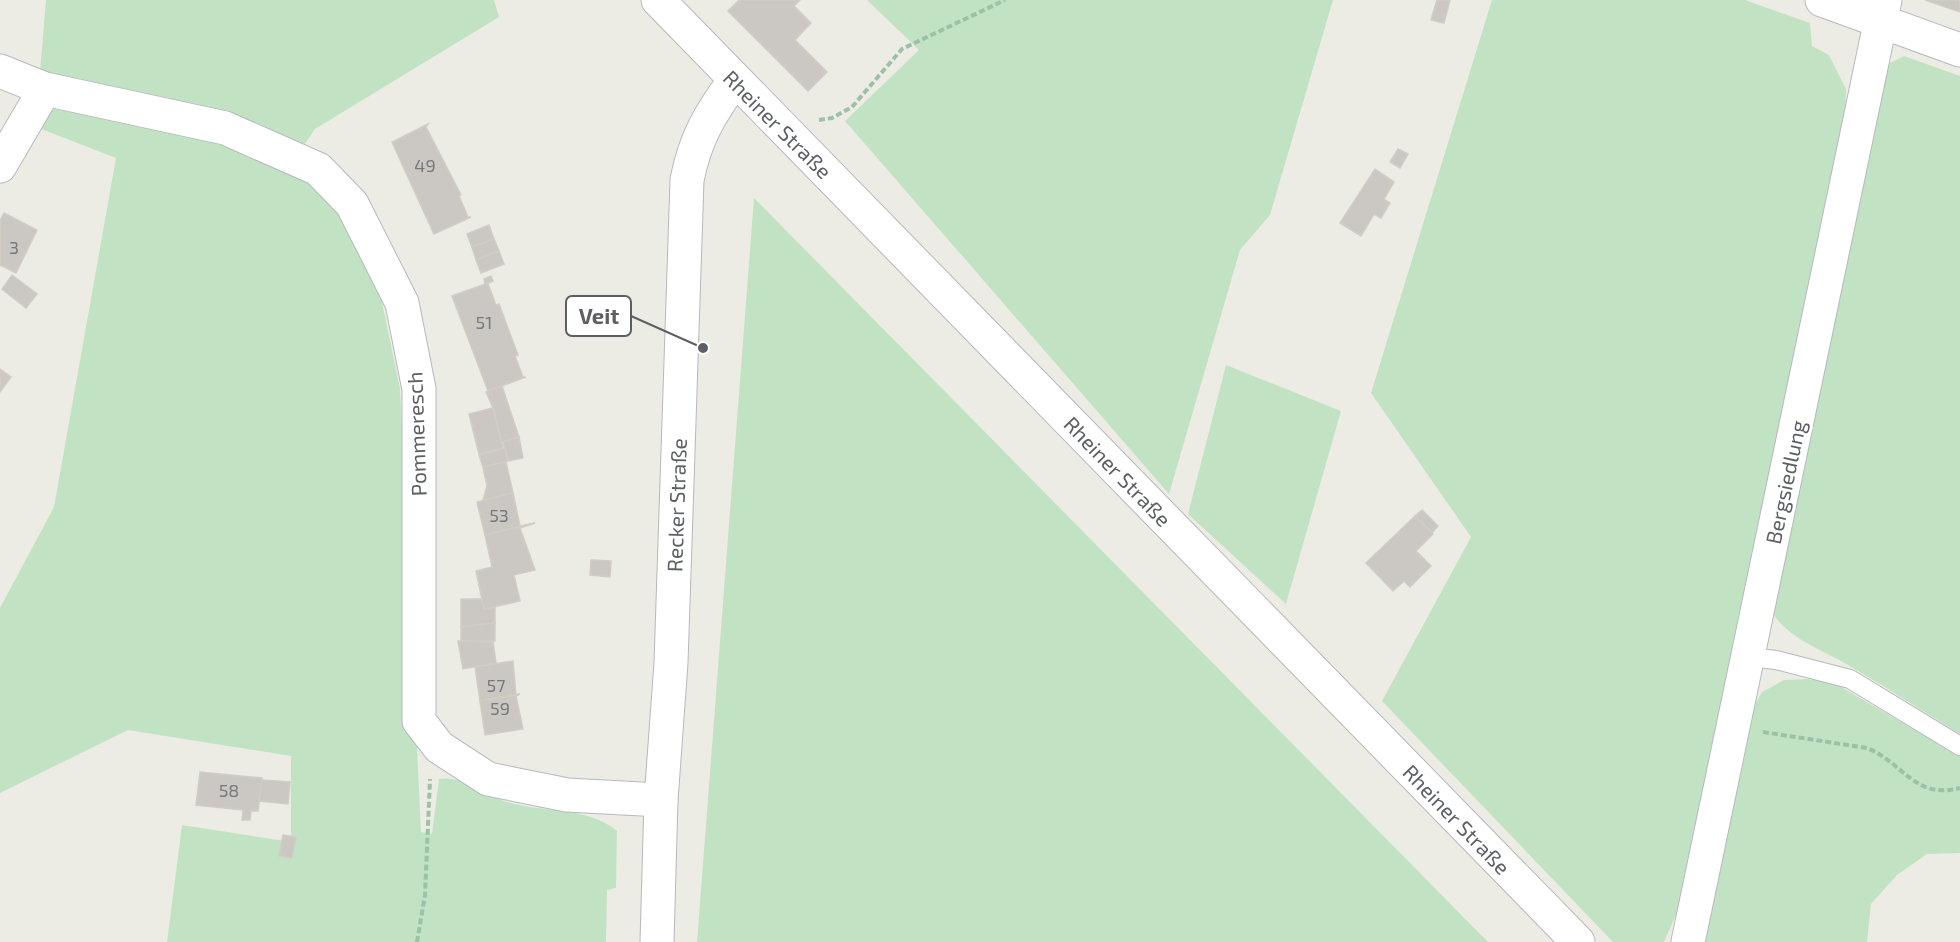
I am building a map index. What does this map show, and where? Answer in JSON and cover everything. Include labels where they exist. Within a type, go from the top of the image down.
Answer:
[{"type":"street","name":"Rheiner Straße","points":[[658,0],[1578,942]]},
{"type":"street","points":[[1822,0],[1883,10],[1960,50]]},
{"type":"street","name":"Bergsiedlung","points":[[1688,942],[1883,10]]},
{"type":"street","name":"Pommeresch","points":[[0,70],[45,89],[225,128],[318,170],[352,204],[402,303],[419,388],[419,721],[437,744],[489,779],[567,795],[662,800]]},
{"type":"street","name":"Recker Straße","points":[[657,942],[662,800],[671,663],[687,180],[693,148],[709,115],[735,80]]},
{"type":"street","points":[[0,166],[45,89]]},
{"type":"lane","points":[[1749,657],[1776,660],[1850,679],[1960,746]]},
{"type":"path","points":[[812,121],[832,118],[852,107],[902,49],[1005,0]]},
{"type":"path","points":[[1735,721],[1762,731],[1867,748],[1882,754],[1917,785],[1932,790],[1960,788]]},
{"type":"path","points":[[417,942],[425,895],[429,787],[437,744]]},
{"type":"green space","points":[[46,0],[494,0],[499,17],[315,129],[298,154],[40,72]]},
{"type":"green space","points":[[867,0],[1333,0],[1270,215],[1240,250],[1169,494],[845,121],[919,50]]},
{"type":"green space","points":[[1492,0],[1745,0],[1810,23],[1812,46],[1829,55],[1846,89],[1845,123],[1683,899],[1664,942],[1613,942],[1382,701],[1471,537],[1371,393]]},
{"type":"green space","points":[[1904,56],[1960,76],[1960,734],[1843,662],[1799,638],[1780,623],[1773,614],[1888,64]]},
{"type":"green space","points":[[51,98],[222,133],[290,163],[340,213],[381,297],[400,389],[421,832],[432,834],[439,779],[447,778],[464,782],[504,801],[518,805],[577,814],[605,823],[617,831],[616,888],[607,890],[606,942],[167,942],[182,825],[291,842],[291,756],[128,730],[0,793],[0,608],[54,507],[116,158],[36,127]]},
{"type":"green space","points":[[754,198],[1488,942],[697,942]]},
{"type":"green space","points":[[1226,365],[1341,411],[1286,604],[1188,514]]},
{"type":"green space","points":[[1808,679],[1834,683],[1960,756],[1960,853],[1927,854],[1897,875],[1871,904],[1867,942],[1699,942],[1742,768],[1754,706],[1762,692],[1784,680]]},
{"type":"building","points":[[739,0],[800,0],[794,6],[811,23],[795,40],[827,72],[808,91],[728,11]]},
{"type":"building","points":[[1437,0],[1450,0],[1444,23],[1431,20]]},
{"type":"building","points":[[1925,0],[1960,0],[1960,12]]},
{"type":"building","points":[[428,124],[426,127],[461,195],[459,196],[468,217],[471,217],[434,234],[392,142]]},
{"type":"building","points":[[1398,149],[1408,154],[1400,168],[1390,162]]},
{"type":"building","points":[[1375,169],[1394,182],[1384,199],[1390,203],[1381,218],[1374,214],[1361,236],[1340,223]]},
{"type":"building","points":[[4,213],[37,230],[16,273],[0,265],[0,221]]},
{"type":"building","points":[[489,225],[494,239],[472,247],[467,234]]},
{"type":"building","points":[[494,239],[499,251],[476,260],[472,247]]},
{"type":"building","points":[[499,251],[504,264],[481,273],[476,260]]},
{"type":"building","points":[[12,275],[37,294],[26,308],[2,289]]},
{"type":"building","points":[[491,276],[493,281],[485,284],[484,279]]},
{"type":"building","points":[[491,282],[488,284],[496,305],[499,304],[518,355],[515,356],[523,377],[526,377],[488,391],[452,296]]},
{"type":"building","points":[[0,369],[11,377],[0,392]]},
{"type":"building","points":[[502,386],[519,437],[501,442],[493,408],[486,392]]},
{"type":"building","points":[[493,408],[503,448],[479,454],[469,414]]},
{"type":"building","points":[[519,437],[523,458],[508,461],[503,442]]},
{"type":"building","points":[[505,448],[508,461],[483,467],[479,455]]},
{"type":"building","points":[[506,462],[513,493],[483,500],[487,486],[483,467]]},
{"type":"building","points":[[513,493],[520,526],[535,523],[485,535],[477,502]]},
{"type":"building","points":[[1422,510],[1438,526],[1432,533],[1415,516]]},
{"type":"building","points":[[1415,516],[1433,534],[1416,551],[1431,566],[1410,587],[1404,581],[1393,591],[1366,563]]},
{"type":"building","points":[[535,523],[520,528],[535,570],[514,575],[520,601],[484,609],[476,571],[492,567],[485,535]]},
{"type":"building","points":[[591,560],[611,561],[610,577],[590,575]]},
{"type":"building","points":[[461,599],[482,599],[484,609],[495,607],[495,623],[461,627]]},
{"type":"building","points":[[495,623],[495,641],[461,641],[461,627]]},
{"type":"building","points":[[458,641],[493,642],[496,663],[463,669]]},
{"type":"building","points":[[513,661],[516,695],[480,701],[475,667]]},
{"type":"building","points":[[520,694],[516,696],[523,729],[485,735],[480,701]]},
{"type":"building","points":[[200,772],[262,778],[258,811],[251,811],[250,820],[242,820],[243,810],[196,805]]},
{"type":"building","points":[[262,780],[290,782],[288,804],[259,801]]},
{"type":"building","points":[[283,835],[296,837],[292,858],[279,856]]},
{"type":"place","name":"Veit","points":[[703,348]]}]
